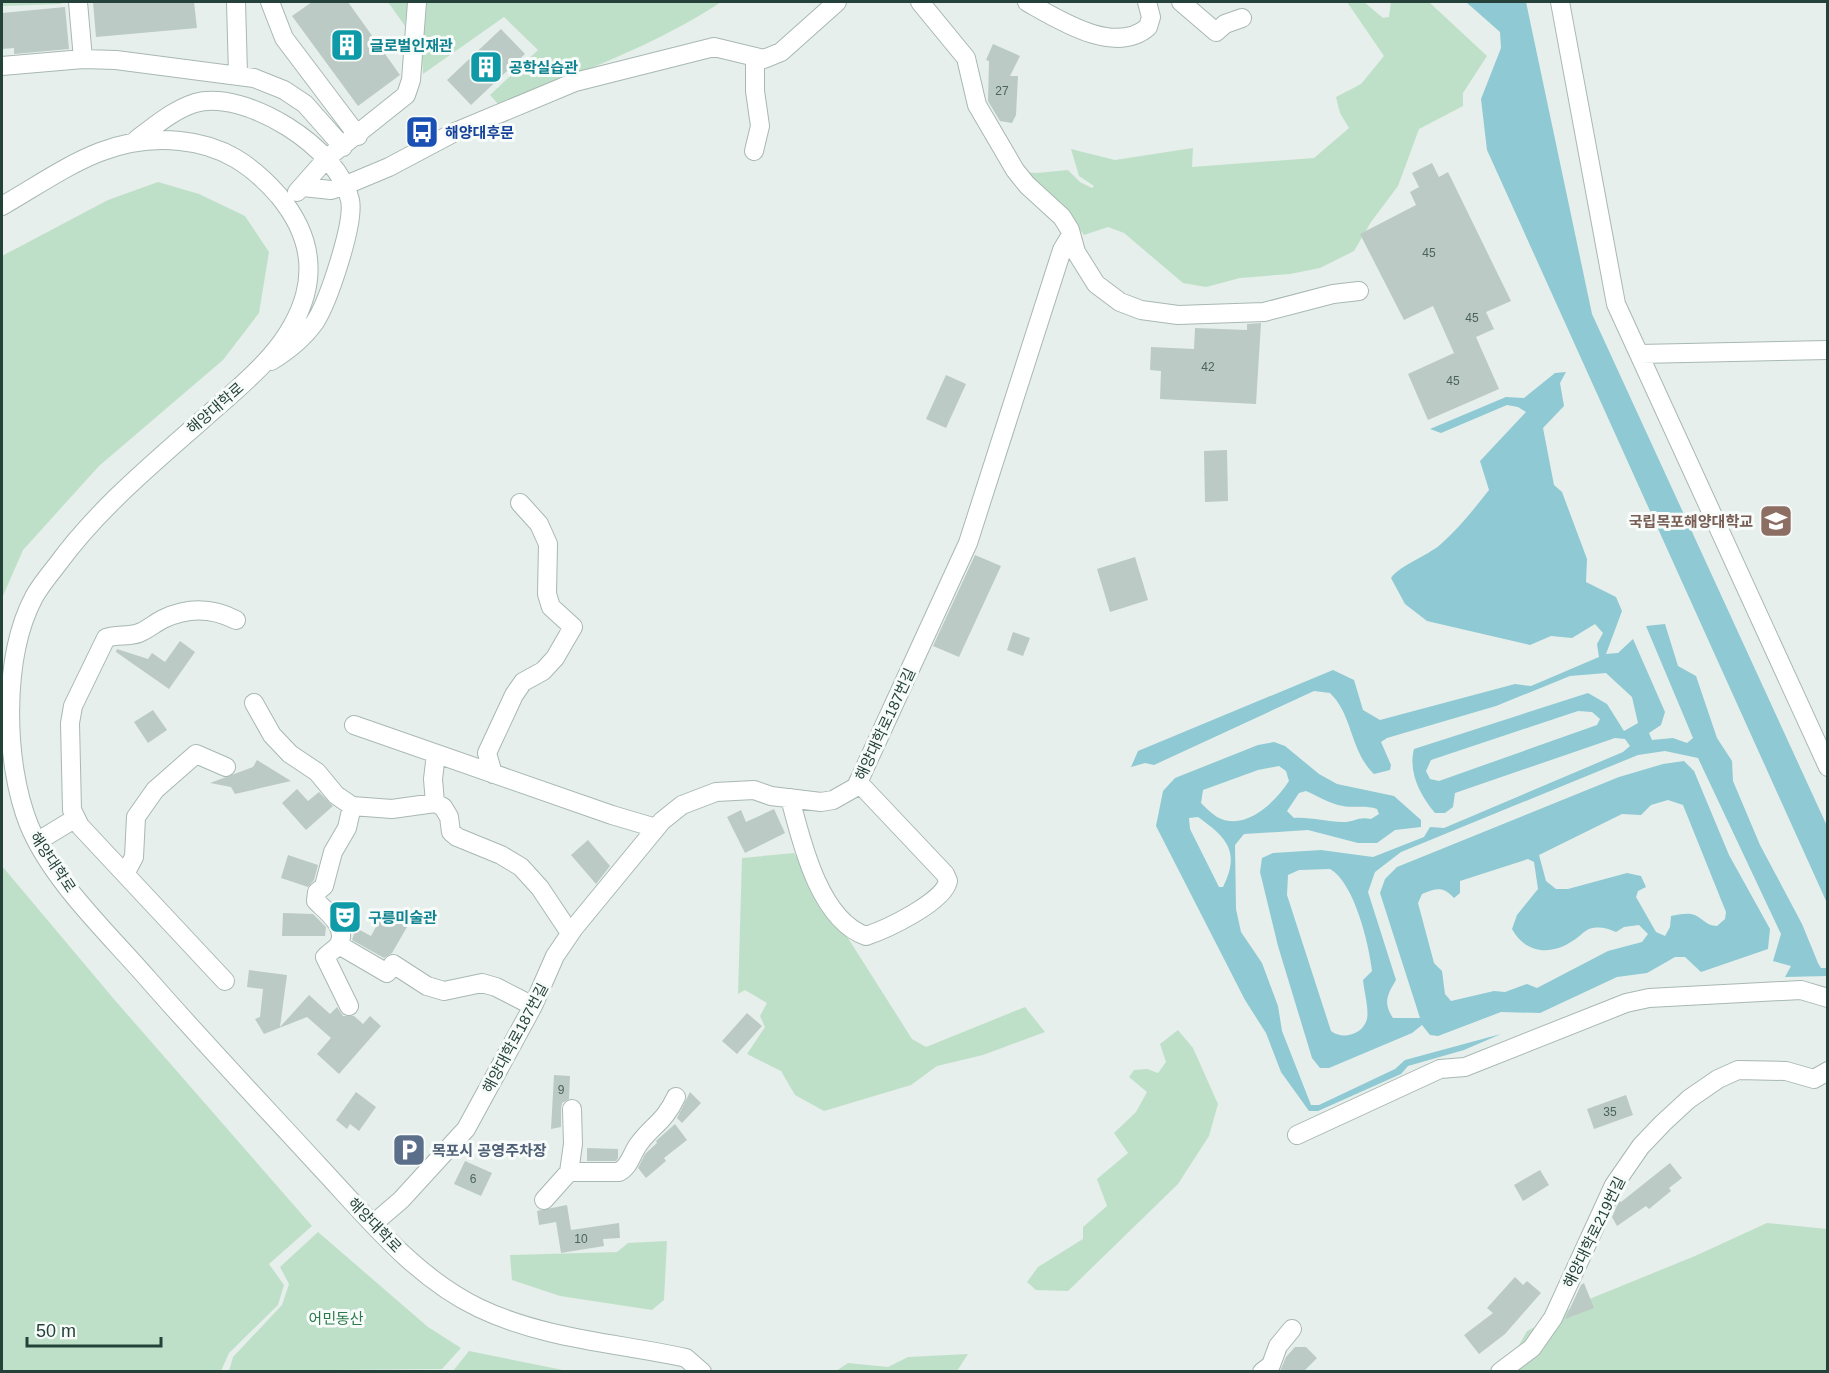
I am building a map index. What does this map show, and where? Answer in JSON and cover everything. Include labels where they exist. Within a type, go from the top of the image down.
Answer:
[{"type":"street","points":[[78,2],[82,59]]},
{"type":"street","points":[[237,2],[238,75]]},
{"type":"street","points":[[270,2],[284,38],[358,136]]},
{"type":"street","points":[[285,203],[303,187],[327,159],[406,95],[411,80],[417,2]]},
{"type":"street","points":[[303,187],[331,190],[346,185],[455,132],[575,82],[714,47],[764,59],[781,51],[837,2]]},
{"type":"street","points":[[920,2],[966,58],[977,105],[1015,170],[1027,185],[1062,217],[1076,252],[1096,284],[1120,302],[1142,310],[1178,315],[1264,312],[1333,294],[1359,291]]},
{"type":"street","points":[[1027,2],[1067,24],[1110,38],[1126,39],[1148,27],[1151,17],[1147,2]]},
{"type":"street","points":[[1181,2],[1216,32],[1225,24],[1242,18]]},
{"type":"street","points":[[1560,2],[1616,304],[1827,767]]},
{"type":"street","points":[[754,151],[760,126],[755,91],[755,58]]},
{"type":"street","points":[[2,66],[82,59],[116,60],[254,78],[284,90],[305,104],[343,147]]},
{"type":"street","points":[[137,139],[171,114],[196,103],[226,100],[264,114],[307,141],[327,159],[346,185],[351,202],[344,250],[316,320],[293,348],[262,367]]},
{"type":"street","name":"해양대학로","points":[[2,206],[90,155],[137,139],[186,141],[220,149],[261,176],[285,203],[304,238],[310,272],[304,300],[292,328],[262,367],[124,489],[77,537],[33,597],[15,652],[12,750],[18,796],[38,841],[81,902],[196,1033],[395,1248],[434,1280],[477,1308],[551,1334],[686,1358],[702,1371]]},
{"type":"street","name":"해양대학로187번길","points":[[373,1224],[401,1200],[466,1129],[533,1006],[555,956],[570,933],[656,828],[682,805],[716,792],[754,790],[821,802],[833,800],[856,787],[968,543],[1062,250],[1071,235]]},
{"type":"street","points":[[1639,354],[1827,350]]},
{"type":"street","points":[[493,774],[487,753],[514,694],[523,682],[543,671],[555,658],[573,627],[551,607],[547,594],[548,544],[539,524],[520,502]]},
{"type":"street","points":[[225,981],[75,818],[72,810],[70,723],[73,706],[106,638],[116,634],[138,633],[165,618],[190,611],[218,610],[236,621]]},
{"type":"street","points":[[254,703],[278,741],[290,754],[317,772],[336,795],[352,806],[393,809],[435,803],[443,807],[449,817],[451,832],[457,837],[501,855],[521,867],[540,888],[570,933]]},
{"type":"street","points":[[354,725],[656,828]]},
{"type":"street","points":[[125,874],[134,857],[136,817],[155,790],[196,754],[226,767]]},
{"type":"street","points":[[435,803],[433,779],[436,754]]},
{"type":"street","points":[[790,798],[809,868],[845,925],[866,936],[885,929],[942,894],[948,881],[945,874],[858,782]]},
{"type":"street","points":[[349,1006],[325,957],[339,945],[341,937],[337,922],[316,902],[317,892],[324,886],[333,852],[347,828],[352,806]]},
{"type":"street","points":[[38,841],[75,818]]},
{"type":"street","points":[[339,945],[387,973],[393,964],[428,986],[444,991],[482,983],[496,987],[533,1006]]},
{"type":"street","points":[[1297,1135],[1440,1069],[1465,1067],[1626,1003],[1649,998],[1801,990],[1827,998]]},
{"type":"street","name":"해양대학로219번길","points":[[1500,1371],[1532,1348],[1553,1318],[1614,1185],[1641,1146],[1663,1123],[1708,1086],[1738,1070],[1786,1071],[1814,1079],[1827,1071]]},
{"type":"street","points":[[569,1172],[619,1172],[626,1168],[639,1144],[668,1116],[676,1098]]},
{"type":"street","points":[[544,1200],[569,1172],[573,1144],[572,1109]]},
{"type":"street","points":[[1262,1371],[1271,1365],[1278,1346],[1292,1329]]},
{"type":"green space","points":[[2,2],[61,2],[61,4],[2,6]]},
{"type":"green space","points":[[388,2],[408,2],[405,26]]},
{"type":"green space","points":[[425,2],[721,2],[641,46],[498,104],[490,95],[538,50],[504,17],[423,74],[421,39]]},
{"type":"green space","points":[[1347,2],[1364,2],[1383,18],[1389,17],[1391,2],[1429,2],[1487,56],[1463,93],[1463,106],[1419,129],[1398,186],[1371,222],[1354,251],[1320,268],[1290,274],[1240,278],[1206,287],[1183,283],[1124,233],[1108,227],[1084,235],[1073,220],[1021,172],[1068,170],[1080,182],[1092,188],[1094,186],[1079,176],[1071,149],[1115,160],[1193,148],[1192,167],[1314,158],[1349,128],[1340,113],[1336,97],[1361,84],[1384,56]]},
{"type":"green space","points":[[158,182],[199,194],[245,216],[269,252],[259,313],[223,360],[99,466],[23,550],[2,598],[2,256],[108,200]]},
{"type":"green space","points":[[794,853],[912,1039],[926,1047],[1025,1007],[1045,1032],[983,1055],[937,1066],[911,1085],[824,1111],[795,1095],[781,1071],[747,1054],[765,1027],[760,1016],[767,1003],[745,990],[738,994],[742,858]]},
{"type":"green space","points":[[2,866],[113,998],[312,1226],[269,1264],[284,1285],[278,1305],[229,1353],[221,1371],[2,1371]]},
{"type":"green space","points":[[1178,1030],[1193,1048],[1218,1104],[1209,1136],[1178,1184],[1068,1291],[1036,1290],[1027,1282],[1038,1267],[1083,1239],[1083,1227],[1107,1206],[1097,1179],[1128,1153],[1114,1133],[1136,1112],[1147,1092],[1129,1077],[1134,1070],[1147,1069],[1158,1073],[1166,1062],[1160,1044]]},
{"type":"green space","points":[[1767,1223],[1827,1229],[1827,1371],[1513,1372],[1523,1363],[1518,1347],[1527,1331],[1587,1300],[1695,1256]]},
{"type":"green space","name":"어민동산","points":[[318,1232],[428,1327],[461,1348],[442,1369],[229,1371],[233,1357],[282,1305],[289,1284],[280,1267]]},
{"type":"green space","points":[[667,1241],[664,1300],[652,1310],[560,1296],[512,1280],[510,1255],[617,1252],[628,1243]]},
{"type":"green space","points":[[469,1351],[568,1371],[453,1371]]},
{"type":"green space","points":[[968,1354],[957,1371],[836,1371],[848,1363],[888,1367],[908,1357]]},
{"type":"water","points":[[1466,2],[1526,2],[1592,314],[1827,826],[1827,903],[1487,150],[1481,99],[1501,48],[1500,32]]},
{"type":"water","points":[[1566,372],[1560,383],[1564,406],[1543,428],[1554,485],[1562,492],[1587,559],[1586,582],[1616,597],[1622,611],[1606,654],[1618,653],[1633,639],[1665,712],[1661,725],[1649,733],[1652,740],[1673,738],[1687,743],[1693,738],[1646,626],[1665,624],[1678,666],[1696,676],[1717,738],[1732,761],[1733,781],[1760,845],[1802,924],[1818,963],[1821,968],[1827,968],[1827,976],[1785,977],[1791,966],[1773,961],[1781,934],[1698,758],[1665,751],[1638,755],[1401,852],[1375,872],[1368,892],[1396,980],[1387,999],[1393,1018],[1420,1018],[1380,893],[1385,879],[1397,867],[1619,777],[1663,764],[1684,761],[1694,771],[1729,855],[1770,929],[1768,949],[1701,972],[1685,957],[1675,957],[1647,973],[1617,977],[1540,1013],[1501,1012],[1438,1036],[1430,1035],[1422,1025],[1412,1033],[1329,1068],[1320,1068],[1312,1058],[1278,946],[1260,872],[1262,858],[1273,853],[1321,850],[1373,857],[1424,837],[1430,827],[1444,828],[1623,752],[1630,746],[1625,739],[1615,738],[1455,793],[1453,807],[1445,813],[1435,813],[1430,806],[1420,791],[1413,766],[1414,749],[1588,693],[1607,704],[1624,731],[1638,723],[1632,697],[1606,673],[1570,676],[1496,706],[1387,738],[1381,742],[1391,765],[1390,770],[1374,774],[1360,755],[1338,702],[1330,693],[1314,691],[1154,765],[1145,763],[1131,767],[1138,751],[1333,670],[1354,680],[1363,710],[1380,720],[1515,684],[1531,686],[1599,657],[1597,644],[1603,633],[1595,624],[1572,638],[1551,636],[1530,645],[1427,621],[1405,604],[1391,578],[1400,569],[1441,544],[1478,504],[1489,490],[1480,461],[1526,412],[1518,407],[1507,405],[1441,433],[1430,429],[1506,397],[1524,398],[1555,373]],"holes":[[[1578,711],[1592,712],[1600,719],[1597,725],[1439,781],[1430,779],[1426,771],[1431,760]],[[1668,800],[1683,805],[1726,912],[1725,919],[1717,926],[1695,915],[1684,914],[1671,916],[1670,927],[1665,936],[1656,932],[1636,897],[1638,891],[1646,887],[1641,876],[1627,873],[1568,889],[1556,889],[1546,881],[1539,855],[1622,814],[1641,815],[1651,805]],[[1528,859],[1534,862],[1538,889],[1517,915],[1512,929],[1524,944],[1532,948],[1557,949],[1587,930],[1596,928],[1616,932],[1624,927],[1639,925],[1648,934],[1642,942],[1608,951],[1537,988],[1527,984],[1505,992],[1494,991],[1451,1001],[1445,994],[1442,971],[1434,963],[1418,903],[1422,894],[1436,889],[1446,891],[1454,898],[1460,893],[1460,881]],[[1330,869],[1339,876],[1346,887],[1359,915],[1368,945],[1372,971],[1363,980],[1367,1019],[1361,1029],[1352,1034],[1341,1035],[1331,1031],[1287,895],[1288,875],[1299,870]]]},
{"type":"water","points":[[1274,742],[1285,746],[1319,774],[1337,784],[1394,796],[1421,820],[1421,827],[1395,830],[1377,843],[1358,843],[1308,830],[1244,834],[1235,845],[1236,909],[1241,932],[1262,963],[1278,1006],[1282,1031],[1311,1105],[1319,1105],[1395,1069],[1405,1060],[1501,1034],[1464,1050],[1408,1066],[1401,1074],[1318,1111],[1309,1111],[1281,1072],[1266,1033],[1245,1000],[1156,826],[1163,791],[1175,778],[1258,745]],"holes":[[[1279,766],[1286,771],[1289,781],[1269,805],[1250,817],[1240,821],[1219,818],[1201,803],[1203,790],[1258,770]],[[1306,791],[1343,806],[1377,809],[1379,814],[1371,819],[1363,818],[1343,822],[1294,818],[1287,811],[1299,793]],[[1198,817],[1216,831],[1228,846],[1231,864],[1223,887],[1219,887],[1190,829],[1189,818]]]},
{"type":"building","points":[[93,2],[194,2],[197,28],[96,37]]},
{"type":"building","name":"글로벌인재관","points":[[312,2],[348,2],[400,75],[358,106],[292,16]]},
{"type":"building","points":[[65,7],[69,49],[14,54],[14,48],[2,49],[2,13]]},
{"type":"building","name":"공학실습관","points":[[501,29],[525,54],[471,105],[447,80]]},
{"type":"building","points":[[993,44],[1020,56],[1010,76],[1018,76],[1016,115],[1012,123],[1000,121],[988,101],[989,61],[986,60]]},
{"type":"building","points":[[1432,163],[1439,177],[1448,172],[1511,301],[1486,312],[1494,329],[1476,337],[1499,389],[1428,420],[1408,374],[1454,353],[1433,306],[1404,320],[1360,234],[1416,205],[1410,192],[1419,187],[1412,173]]},
{"type":"building","points":[[1261,323],[1256,404],[1160,399],[1161,371],[1150,370],[1151,347],[1194,349],[1195,328],[1247,330],[1247,324]]},
{"type":"building","points":[[946,375],[966,384],[946,428],[926,419]]},
{"type":"building","points":[[1227,450],[1228,501],[1205,502],[1204,451]]},
{"type":"building","points":[[975,555],[1001,566],[959,657],[933,646]]},
{"type":"building","points":[[1135,557],[1148,600],[1110,612],[1097,569]]},
{"type":"building","points":[[1013,632],[1030,638],[1023,656],[1007,650]]},
{"type":"building","points":[[180,641],[195,652],[169,689],[116,652],[117,649],[148,659],[152,653],[165,662]]},
{"type":"building","points":[[153,710],[167,730],[148,743],[134,722]]},
{"type":"building","points":[[257,760],[291,781],[235,794],[231,787],[210,783],[253,767]]},
{"type":"building","points":[[297,789],[308,801],[319,792],[333,806],[306,830],[282,803]]},
{"type":"building","points":[[774,809],[785,833],[745,853],[727,817],[741,810],[746,822]]},
{"type":"building","points":[[588,840],[610,866],[596,884],[571,855]]},
{"type":"building","points":[[288,855],[318,865],[314,880],[308,887],[281,878]]},
{"type":"building","points":[[283,913],[313,914],[326,927],[325,936],[282,936]]},
{"type":"building","points":[[383,914],[407,927],[392,953],[384,958],[352,940],[356,928],[371,936]]},
{"type":"building","points":[[249,970],[287,975],[280,1027],[309,995],[330,1014],[337,1007],[343,1016],[354,1016],[363,1024],[370,1016],[381,1026],[339,1074],[317,1054],[331,1038],[307,1017],[264,1034],[255,1019],[260,1017],[263,989],[247,987]]},
{"type":"building","points":[[747,1013],[762,1026],[737,1054],[722,1041]]},
{"type":"building","points":[[554,1075],[570,1076],[569,1099],[562,1103],[561,1127],[551,1129]]},
{"type":"building","points":[[356,1092],[376,1107],[359,1131],[350,1124],[347,1129],[336,1120]]},
{"type":"building","points":[[690,1092],[701,1103],[682,1123],[677,1118]]},
{"type":"building","points":[[1626,1095],[1633,1115],[1594,1129],[1587,1109]]},
{"type":"building","points":[[675,1124],[687,1140],[664,1158],[666,1161],[646,1178],[638,1168],[645,1154]]},
{"type":"building","points":[[587,1148],[618,1149],[618,1158],[616,1161],[587,1161]]},
{"type":"building","points":[[465,1161],[492,1173],[481,1196],[454,1184]]},
{"type":"building","points":[[1670,1163],[1682,1178],[1669,1188],[1671,1191],[1649,1209],[1646,1206],[1617,1226],[1612,1217],[1619,1201],[1621,1202]]},
{"type":"building","points":[[1540,1170],[1549,1185],[1523,1201],[1514,1185]]},
{"type":"building","points":[[567,1205],[571,1230],[619,1223],[620,1238],[603,1239],[604,1246],[561,1253],[556,1222],[539,1225],[537,1211]]},
{"type":"building","points":[[1515,1277],[1523,1285],[1527,1281],[1541,1293],[1505,1334],[1479,1354],[1464,1335],[1493,1313],[1487,1308]]},
{"type":"building","points":[[1584,1283],[1594,1308],[1565,1319],[1581,1285]]},
{"type":"building","points":[[1295,1347],[1306,1347],[1317,1358],[1304,1371],[1280,1371],[1286,1357]]},
{"type":"place","name":"글로벌인재관","points":[[347,45]]},
{"type":"place","name":"공학실습관","points":[[486,67]]},
{"type":"place","name":"해양대후문","points":[[422,132]]},
{"type":"place","name":"국립목포해양대학교","points":[[1776,521]]},
{"type":"place","name":"구릉미술관","points":[[345,917]]},
{"type":"place","name":"목포시 공영주차장","points":[[409,1150]]}]
